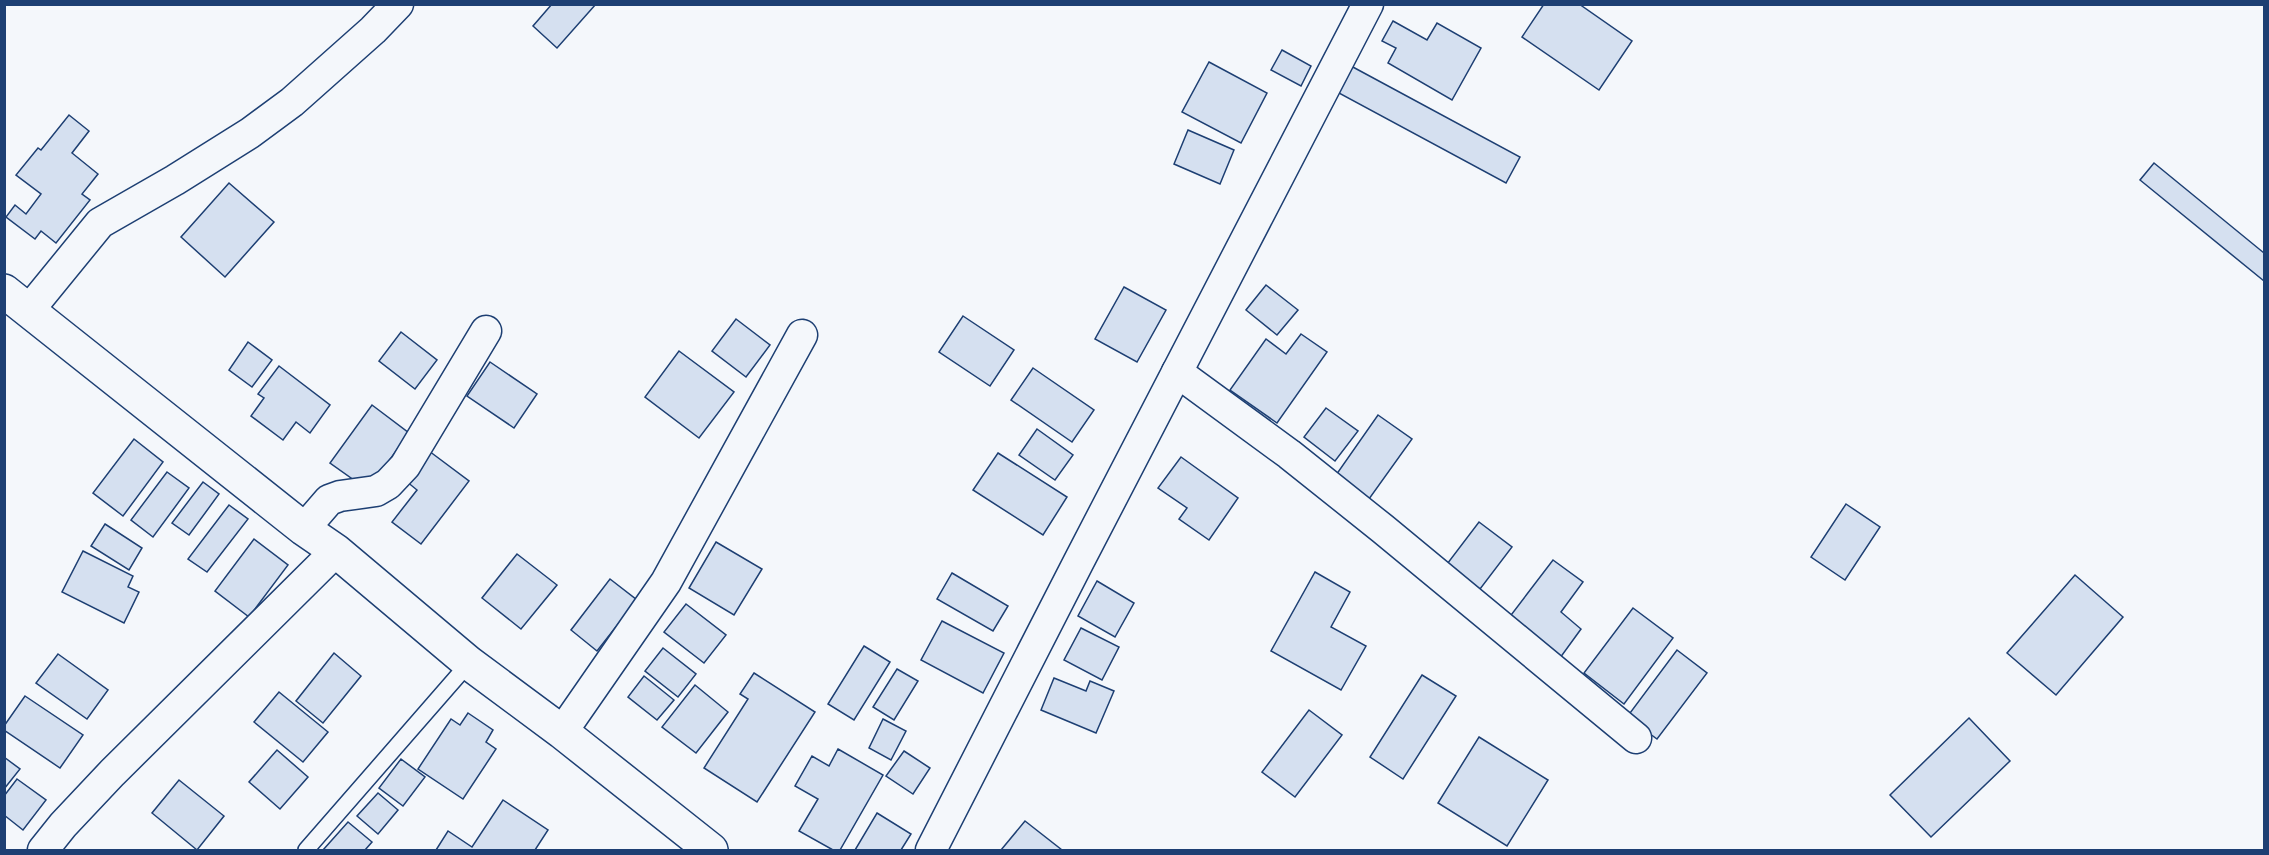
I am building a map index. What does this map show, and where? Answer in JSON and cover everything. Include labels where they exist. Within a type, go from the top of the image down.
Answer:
[{"type":"street","points":[[398,4],[373,30],[292,102],[250,133],[176,180],[100,223],[17,301],[304,529],[336,551],[469,663],[562,732],[711,850]]},
{"type":"street","points":[[931,850],[1368,4]]},
{"type":"street","points":[[304,529],[329,500],[340,496],[376,491],[388,484],[405,465],[486,331]]},
{"type":"street","points":[[562,732],[666,582],[802,335]]},
{"type":"street","points":[[1178,372],[1375,522],[1636,738]]},
{"type":"street","points":[[43,850],[112,773],[336,551]]},
{"type":"lane","points":[[306,850],[469,663]]},
{"type":"building","points":[[552,4],[596,4],[557,48],[533,26]]},
{"type":"building","points":[[1544,4],[1579,4],[1632,41],[1599,90],[1522,37]]},
{"type":"building","points":[[1393,21],[1427,40],[1437,23],[1481,48],[1452,100],[1388,63],[1396,48],[1382,41]]},
{"type":"building","points":[[1282,50],[1311,66],[1301,86],[1271,70]]},
{"type":"building","points":[[1209,62],[1267,93],[1241,143],[1182,112]]},
{"type":"building","points":[[1351,66],[1520,157],[1506,183],[1337,92]]},
{"type":"building","points":[[69,115],[89,131],[72,153],[98,174],[82,194],[90,200],[56,243],[41,231],[35,239],[6,217],[15,205],[26,214],[41,194],[16,175],[38,148],[41,150]]},
{"type":"building","points":[[1188,130],[1234,150],[1220,184],[1174,164]]},
{"type":"building","points":[[2154,163],[2264,253],[2264,281],[2140,180]]},
{"type":"building","points":[[229,183],[274,222],[225,277],[181,237]]},
{"type":"building","points":[[1266,285],[1298,310],[1277,335],[1246,310]]},
{"type":"building","points":[[1124,287],[1166,310],[1137,362],[1095,339]]},
{"type":"building","points":[[963,316],[1014,350],[990,386],[939,352]]},
{"type":"building","points":[[736,319],[770,345],[746,377],[712,351]]},
{"type":"building","points":[[401,332],[437,360],[415,389],[379,361]]},
{"type":"building","points":[[1301,334],[1327,352],[1277,423],[1230,390],[1266,339],[1286,354]]},
{"type":"building","points":[[248,342],[272,360],[252,387],[229,370]]},
{"type":"building","points":[[679,351],[734,392],[699,438],[645,397]]},
{"type":"building","points":[[490,362],[537,394],[514,428],[467,396]]},
{"type":"building","points":[[279,366],[330,405],[310,433],[296,422],[283,440],[251,416],[264,398],[258,394]]},
{"type":"building","points":[[1033,368],[1094,410],[1072,442],[1011,400]]},
{"type":"building","points":[[372,405],[409,433],[368,490],[330,463]]},
{"type":"building","points":[[1326,408],[1358,431],[1335,461],[1304,437]]},
{"type":"building","points":[[1378,415],[1412,439],[1369,499],[1336,475]]},
{"type":"building","points":[[1037,429],[1073,455],[1055,480],[1019,455]]},
{"type":"building","points":[[134,439],[163,462],[123,516],[93,493]]},
{"type":"building","points":[[429,451],[469,481],[421,544],[392,522],[417,490],[406,481]]},
{"type":"building","points":[[998,453],[1067,497],[1043,535],[973,490]]},
{"type":"building","points":[[1181,457],[1238,498],[1209,540],[1179,519],[1187,508],[1158,488]]},
{"type":"building","points":[[167,472],[189,488],[153,537],[131,520]]},
{"type":"building","points":[[203,482],[219,494],[189,535],[172,523]]},
{"type":"building","points":[[1846,504],[1880,527],[1845,580],[1811,557]]},
{"type":"building","points":[[229,505],[248,519],[207,572],[188,559]]},
{"type":"building","points":[[1479,522],[1512,547],[1477,593],[1444,568]]},
{"type":"building","points":[[105,524],[142,548],[129,570],[91,546]]},
{"type":"building","points":[[254,539],[288,565],[249,617],[215,591]]},
{"type":"building","points":[[716,542],[762,569],[734,615],[689,588]]},
{"type":"building","points":[[83,551],[133,576],[128,587],[139,592],[124,623],[62,592]]},
{"type":"building","points":[[517,554],[557,585],[521,629],[482,598]]},
{"type":"building","points":[[1553,560],[1583,582],[1561,612],[1581,629],[1560,658],[1508,619]]},
{"type":"building","points":[[1315,572],[1350,592],[1331,627],[1366,646],[1341,690],[1271,651]]},
{"type":"building","points":[[952,573],[1008,606],[993,631],[937,599]]},
{"type":"building","points":[[2075,575],[2123,617],[2056,695],[2007,653]]},
{"type":"building","points":[[610,579],[637,600],[597,651],[571,630]]},
{"type":"building","points":[[1097,581],[1134,603],[1115,637],[1078,616]]},
{"type":"building","points":[[686,604],[726,635],[704,663],[664,632]]},
{"type":"building","points":[[1633,608],[1673,638],[1624,704],[1584,673]]},
{"type":"building","points":[[942,621],[1004,653],[983,693],[921,660]]},
{"type":"building","points":[[1081,628],[1119,647],[1102,680],[1064,660]]},
{"type":"building","points":[[864,646],[890,662],[854,720],[828,704]]},
{"type":"building","points":[[663,648],[696,674],[678,697],[645,671]]},
{"type":"building","points":[[1677,650],[1707,673],[1657,739],[1627,717]]},
{"type":"building","points":[[334,653],[361,676],[323,723],[296,701]]},
{"type":"building","points":[[58,654],[108,690],[87,719],[36,683]]},
{"type":"building","points":[[897,669],[918,681],[894,720],[873,707]]},
{"type":"building","points":[[754,673],[815,712],[757,802],[704,768],[748,699],[740,694]]},
{"type":"building","points":[[1422,675],[1456,696],[1403,779],[1370,757]]},
{"type":"building","points":[[644,676],[674,700],[657,720],[628,697]]},
{"type":"building","points":[[1054,678],[1086,691],[1090,681],[1114,691],[1096,733],[1041,710]]},
{"type":"building","points":[[695,685],[728,712],[696,753],[662,727]]},
{"type":"building","points":[[279,692],[328,732],[303,762],[254,722]]},
{"type":"building","points":[[25,696],[83,735],[60,768],[4,730],[4,726]]},
{"type":"building","points":[[1309,710],[1342,735],[1295,797],[1262,772]]},
{"type":"building","points":[[468,713],[493,730],[486,742],[496,749],[463,799],[418,769],[451,719],[460,725]]},
{"type":"building","points":[[1969,718],[2010,761],[1931,837],[1890,795]]},
{"type":"building","points":[[883,719],[906,731],[891,760],[869,748]]},
{"type":"building","points":[[1479,737],[1548,780],[1507,846],[1438,803]]},
{"type":"building","points":[[838,749],[883,775],[840,850],[833,850],[799,831],[818,799],[795,786],[812,756],[829,766]]},
{"type":"building","points":[[277,750],[308,777],[280,809],[249,782]]},
{"type":"building","points":[[904,751],[930,768],[913,794],[886,776]]},
{"type":"building","points":[[4,757],[20,769],[4,789]]},
{"type":"building","points":[[401,759],[425,777],[403,806],[379,788]]},
{"type":"building","points":[[17,779],[46,800],[23,830],[4,815],[4,796]]},
{"type":"building","points":[[179,780],[224,816],[197,850],[152,813]]},
{"type":"building","points":[[378,793],[398,810],[378,834],[357,816]]},
{"type":"building","points":[[503,800],[548,830],[535,850],[436,850],[448,831],[472,847]]},
{"type":"building","points":[[877,813],[911,834],[901,850],[855,850]]},
{"type":"building","points":[[1025,821],[1062,850],[1001,850]]},
{"type":"building","points":[[348,822],[372,842],[365,850],[323,850]]}]
